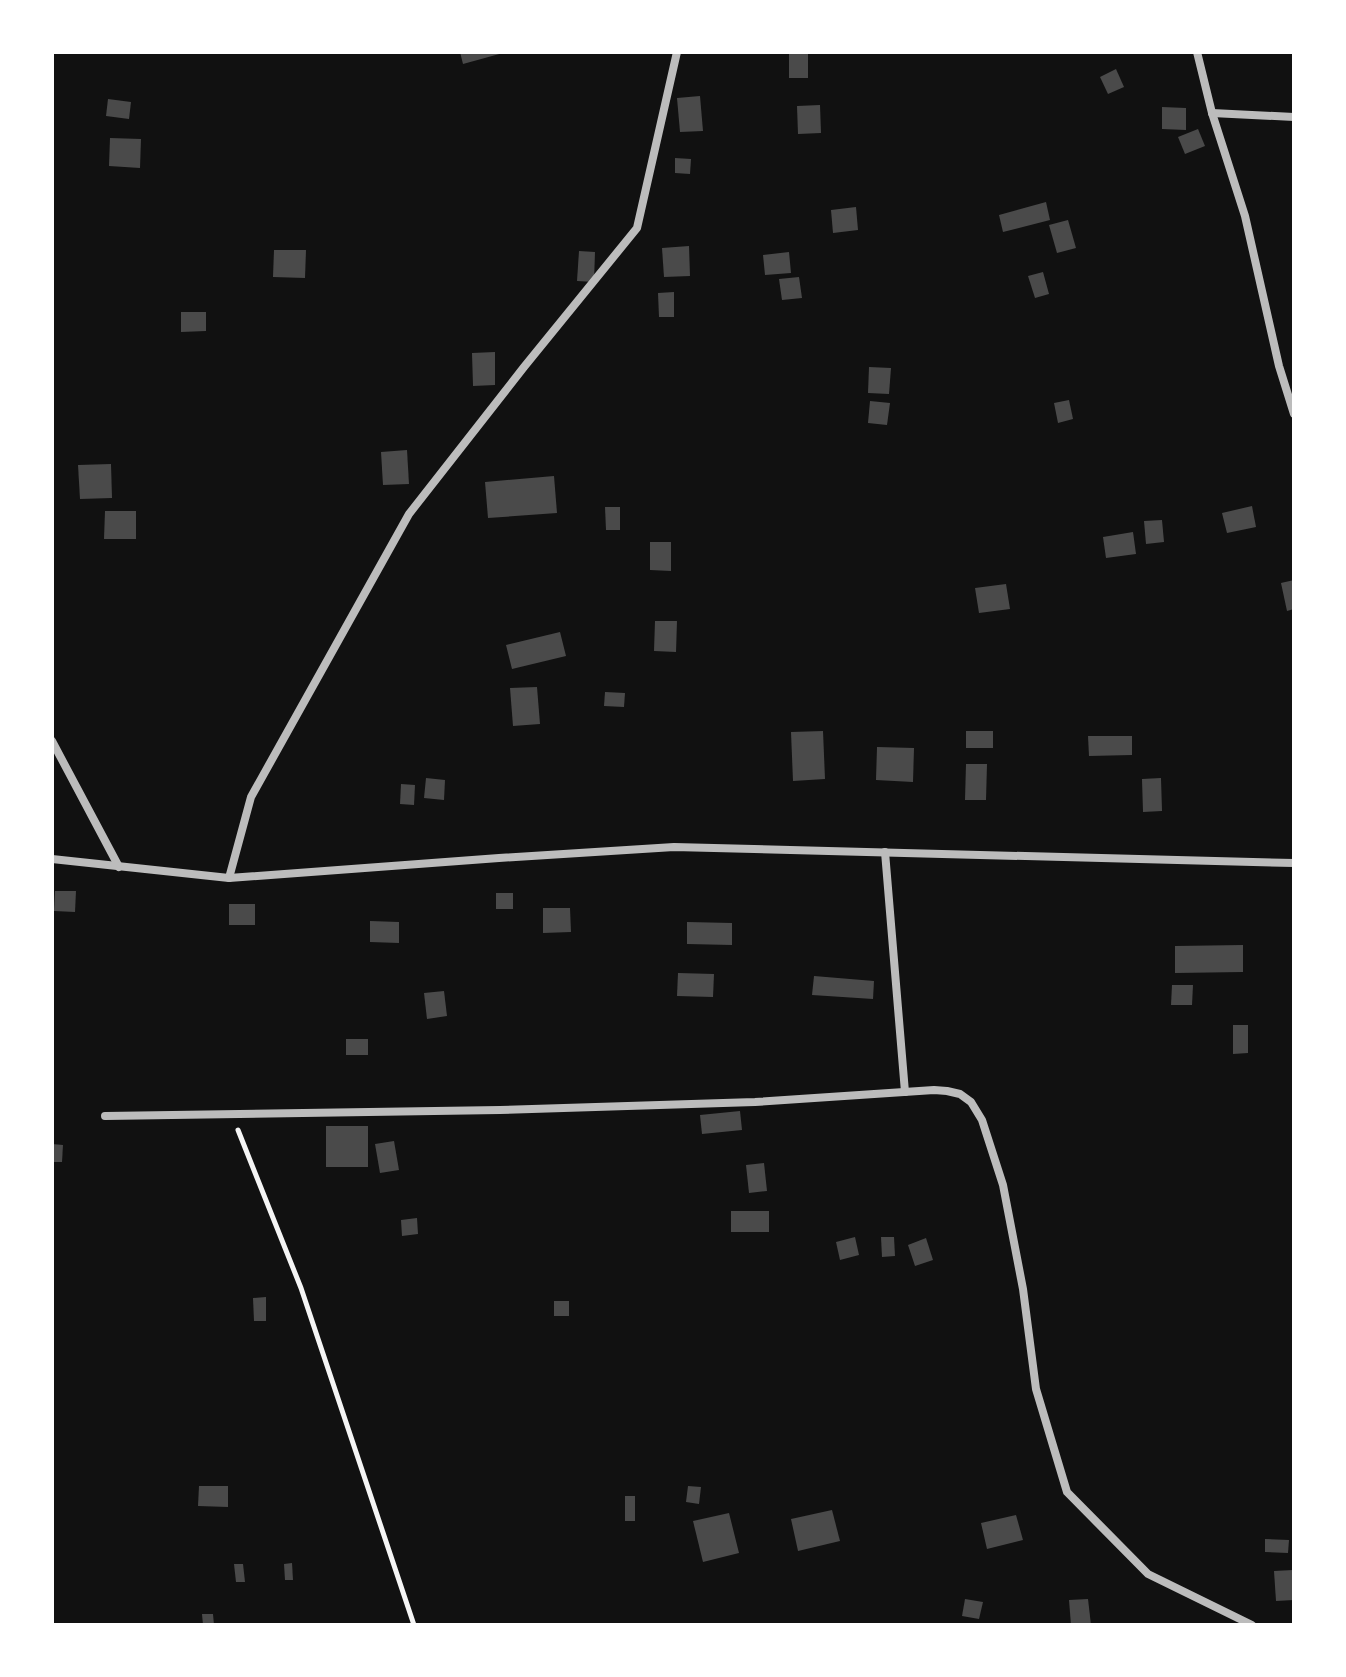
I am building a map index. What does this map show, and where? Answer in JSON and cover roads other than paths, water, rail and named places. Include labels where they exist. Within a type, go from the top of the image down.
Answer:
[{"type":"street","points":[[229,878],[251,797],[409,514],[637,228],[677,52]]},
{"type":"street","points":[[1197,52],[1212,113],[1245,216],[1279,366],[1294,414]]},
{"type":"street","points":[[1212,113],[1294,117]]},
{"type":"street","points":[[52,741],[119,867]]},
{"type":"street","points":[[52,859],[229,878],[674,847],[1294,863]]},
{"type":"street","points":[[885,852],[905,1092]]},
{"type":"street","points":[[105,1116],[739,1103],[934,1090],[960,1094],[971,1102],[982,1120],[1003,1185],[1023,1289],[1036,1389],[1067,1492],[1148,1574],[1252,1625]]}]
